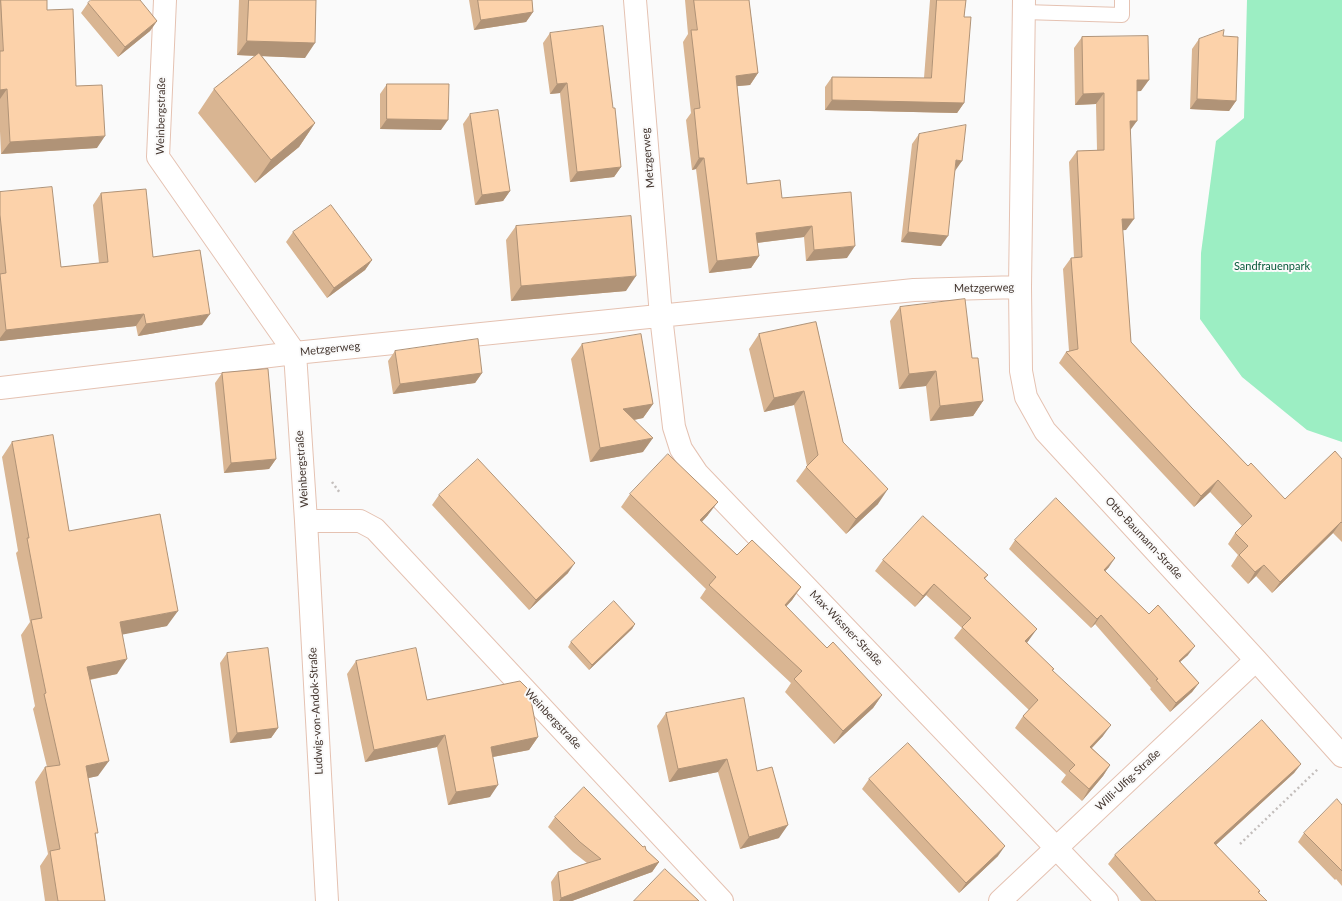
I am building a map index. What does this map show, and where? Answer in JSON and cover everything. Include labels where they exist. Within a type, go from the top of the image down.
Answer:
[{"type":"street","name":"Weinbergstraße","points":[[165,0],[158,157],[295,353],[306,521],[360,521],[375,529],[722,901]]},
{"type":"street","name":"Metzgerweg","points":[[635,0],[661,316]]},
{"type":"street","name":"Metzgerweg","points":[[0,388],[295,353],[914,290],[1020,288],[1024,6]]},
{"type":"street","name":"Otto-Baumann-Straße","points":[[1020,288],[1021,371],[1026,397],[1045,431],[1340,753]]},
{"type":"street","name":"Max-Wissner-Straße","points":[[661,316],[674,428],[681,449],[697,473],[1107,901]]},
{"type":"street","name":"Ludwig-von-Andok-Straße","points":[[306,521],[327,901]]},
{"type":"street","name":"Willi-Ulfig-Straße","points":[[1000,901],[1256,660]]},
{"type":"lane","points":[[1024,6],[1122,15],[1122,0]]},
{"type":"path","points":[[1240,844],[1340,753]]},
{"type":"green space","name":"Sandfrauenpark","points":[[1247,0],[1342,0],[1342,442],[1307,430],[1242,377],[1200,319],[1201,253],[1216,141],[1244,118]]},
{"type":"building","points":[[1,0],[47,0],[47,10],[73,9],[76,86],[102,85],[105,136],[10,142],[7,89],[0,90],[0,51],[3,51]]},
{"type":"building","points":[[91,0],[140,0],[157,21],[125,47],[88,3]]},
{"type":"building","points":[[249,0],[316,0],[315,43],[247,41]]},
{"type":"building","points":[[478,0],[532,0],[533,12],[481,20]]},
{"type":"building","points":[[694,0],[749,0],[758,73],[736,76],[747,184],[780,180],[782,198],[851,192],[855,246],[814,250],[812,226],[756,233],[759,256],[717,261],[704,158],[699,158],[694,109],[700,108],[691,30],[697,30]]},
{"type":"building","points":[[937,0],[966,0],[964,17],[971,17],[964,103],[832,100],[832,77],[931,78]]},
{"type":"building","points":[[603,26],[613,108],[615,108],[621,167],[577,172],[567,83],[557,84],[550,33]]},
{"type":"building","points":[[1224,30],[1223,36],[1238,37],[1236,101],[1197,99],[1199,39]]},
{"type":"building","points":[[1148,36],[1149,80],[1137,80],[1137,121],[1130,121],[1134,219],[1122,219],[1131,342],[1248,466],[1251,463],[1285,499],[1335,451],[1342,459],[1342,523],[1341,522],[1280,582],[1264,565],[1255,572],[1239,555],[1248,546],[1235,533],[1252,516],[1218,480],[1201,496],[1066,352],[1078,349],[1071,258],[1082,257],[1077,151],[1104,150],[1104,93],[1083,94],[1082,37]]},
{"type":"building","points":[[259,53],[315,123],[271,160],[214,89]]},
{"type":"building","points":[[387,84],[449,84],[448,120],[387,119]]},
{"type":"building","points":[[498,110],[510,191],[482,195],[470,114]]},
{"type":"building","points":[[966,125],[962,161],[956,160],[948,236],[908,232],[919,134]]},
{"type":"building","points":[[52,187],[61,267],[108,262],[101,193],[146,189],[153,257],[200,250],[210,314],[146,324],[144,314],[6,330],[0,274],[6,273],[0,215],[0,192]]},
{"type":"building","points":[[331,205],[372,260],[334,288],[293,232]]},
{"type":"building","points":[[631,216],[636,276],[521,286],[516,226]]},
{"type":"building","points":[[965,299],[972,358],[978,358],[983,401],[940,406],[936,371],[909,374],[900,307]]},
{"type":"building","points":[[816,322],[843,442],[888,489],[856,519],[806,467],[818,455],[804,391],[774,398],[759,334]]},
{"type":"building","points":[[641,334],[653,404],[623,409],[653,438],[600,448],[582,344]]},
{"type":"building","points":[[478,339],[482,373],[400,384],[395,351]]},
{"type":"building","points":[[268,369],[276,459],[231,463],[222,373]]},
{"type":"building","points":[[53,435],[69,531],[160,514],[178,611],[120,622],[127,659],[87,667],[109,761],[86,766],[98,833],[95,833],[105,901],[58,901],[50,851],[60,849],[45,767],[60,765],[44,694],[46,693],[31,620],[42,618],[27,538],[29,538],[12,442]]},
{"type":"building","points":[[668,454],[718,502],[700,520],[737,555],[752,540],[801,587],[785,605],[827,648],[833,642],[882,695],[843,731],[794,679],[802,671],[709,585],[716,577],[630,494]]},
{"type":"building","points":[[478,459],[575,563],[536,600],[439,495]]},
{"type":"building","points":[[1056,498],[1115,558],[1104,570],[1149,614],[1158,605],[1195,646],[1179,661],[1199,683],[1176,703],[1156,680],[1158,679],[1101,615],[1097,619],[1015,540]]},
{"type":"building","points":[[923,516],[988,575],[984,578],[1037,629],[1025,641],[1054,669],[1052,670],[1111,725],[1090,747],[1110,765],[1089,789],[1069,771],[1075,765],[1023,716],[1038,700],[962,627],[971,618],[934,584],[923,596],[883,560]]},
{"type":"building","points":[[614,601],[635,624],[592,665],[571,642]]},
{"type":"building","points":[[268,648],[278,728],[237,733],[227,653]]},
{"type":"building","points":[[416,648],[427,700],[520,681],[529,690],[538,737],[491,747],[498,785],[456,792],[445,735],[374,750],[356,661]]},
{"type":"building","points":[[744,698],[757,771],[772,767],[788,825],[749,837],[727,759],[678,769],[666,713]]},
{"type":"building","points":[[1262,720],[1301,764],[1214,843],[1260,891],[1258,892],[1267,901],[1156,901],[1115,855]]},
{"type":"building","points":[[908,743],[1005,846],[966,883],[869,779]]},
{"type":"building","points":[[584,787],[643,847],[645,846],[646,850],[659,862],[561,898],[558,872],[601,859],[580,842],[555,817]]},
{"type":"building","points":[[1337,799],[1342,805],[1342,871],[1304,833]]},
{"type":"building","points":[[665,869],[699,901],[634,901]]}]
